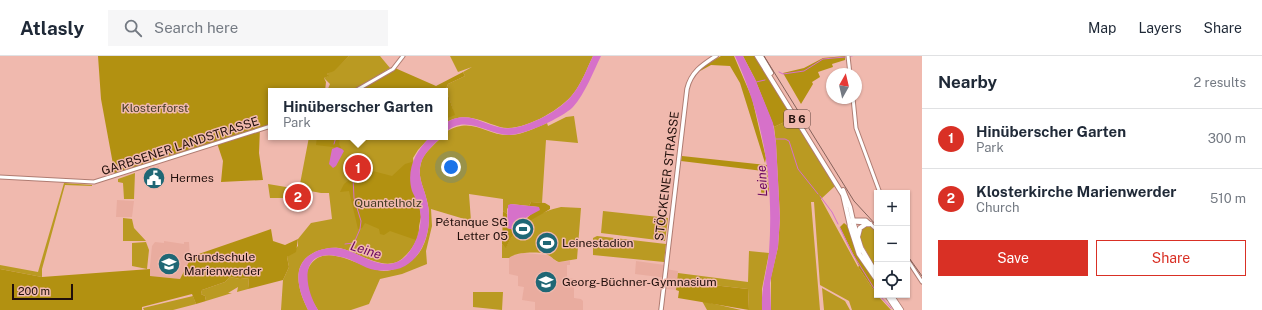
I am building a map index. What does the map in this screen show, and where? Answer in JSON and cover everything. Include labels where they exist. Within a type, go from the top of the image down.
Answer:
[{"type":"highway","name":"B 6","points":[[852,223],[867,261],[874,271]]},
{"type":"highway","name":"B 6","points":[[852,223],[859,254],[874,276]]},
{"type":"highway","points":[[858,241],[860,228],[863,225],[871,225]]},
{"type":"highway","points":[[889,298],[897,310]]},
{"type":"highway","points":[[894,298],[901,310]]},
{"type":"main road","name":"STÖCKENER STRASSE","points":[[661,310],[687,89],[696,70],[716,56]]},
{"type":"main road","name":"B 6","points":[[757,56],[836,183],[845,202],[852,223]]},
{"type":"main road","name":"B 6","points":[[761,56],[845,194],[852,223]]},
{"type":"street","points":[[359,88],[393,69],[403,56]]},
{"type":"street","points":[[848,56],[849,68]]},
{"type":"street","points":[[854,104],[857,132],[879,190]]},
{"type":"street","name":"GARBSENER LANDSTRASSE","points":[[0,177],[94,182],[268,127]]},
{"type":"street","points":[[852,223],[864,222],[874,228]]},
{"type":"street","points":[[909,262],[922,282]]},
{"type":"shaded area","points":[[593,56],[601,56],[577,102],[568,111],[552,121],[524,132],[509,135],[468,125],[452,127],[448,130],[448,122],[461,117],[468,117],[503,128],[511,128],[531,123],[551,113],[568,100],[582,80]]},
{"type":"shaded area","points":[[735,56],[743,56],[755,79],[773,123],[776,143],[780,218],[778,247],[770,283],[771,310],[762,310],[762,293],[769,252],[770,226],[770,201],[765,152],[753,104]]},
{"type":"shaded area","points":[[428,140],[439,140],[422,159],[420,168],[420,178],[429,210],[429,219],[426,237],[418,254],[405,266],[394,270],[375,270],[341,257],[327,255],[318,258],[311,263],[308,270],[308,280],[309,290],[318,310],[308,310],[301,294],[298,278],[302,263],[307,257],[315,252],[326,248],[338,248],[369,260],[385,264],[401,260],[410,251],[417,238],[421,217],[419,206],[412,191],[410,176],[416,155]]},
{"type":"shaded area","points":[[337,147],[344,151],[336,166],[333,168],[329,164],[332,149]]},
{"type":"shaded area","points":[[159,166],[158,182],[143,182],[145,170]]},
{"type":"shaded area","points":[[117,200],[134,201],[132,217],[116,217]]},
{"type":"shaded area","points":[[508,205],[539,207],[540,210],[527,217],[514,230],[507,228]]},
{"type":"shaded area","name":"Grundschule Marienwerder","points":[[164,241],[184,244],[184,242],[189,242],[190,260],[180,279],[149,276],[152,246],[155,242],[164,243]]},
{"type":"shaded area","name":"Georg-Büchner-Gymnasium","points":[[523,253],[548,255],[557,262],[570,261],[570,265],[567,265],[567,278],[574,279],[574,298],[581,299],[583,301],[583,310],[535,310],[535,302],[522,300],[524,287],[518,286],[518,276],[509,274],[509,257]]},
{"type":"shaded area","points":[[636,261],[665,265],[665,269],[678,271],[676,290],[666,289],[667,278],[635,274]]},
{"type":"green space","name":"Klosterforst","points":[[98,56],[349,56],[334,71],[327,74],[329,76],[324,78],[326,82],[325,88],[268,88],[268,126],[260,128],[259,153],[263,180],[221,182],[223,161],[217,143],[115,175],[101,99]]},
{"type":"green space","points":[[349,56],[380,56],[390,68],[357,88],[328,88],[330,84],[324,78],[328,76],[327,74],[334,70]]},
{"type":"green space","points":[[450,56],[593,56],[579,85],[567,100],[540,119],[519,127],[500,127],[466,117],[453,119],[448,122],[448,101],[453,110],[448,95],[448,88],[446,88],[448,84],[465,76],[463,72],[472,67],[458,72]]},
{"type":"green space","points":[[721,56],[734,56],[752,98],[766,158],[765,163],[740,83],[730,66],[711,65],[700,71],[701,68]]},
{"type":"green space","points":[[743,56],[755,56],[793,118],[774,127],[755,79]]},
{"type":"green space","points":[[845,56],[845,60],[832,64],[833,67],[826,68],[818,72],[820,77],[812,82],[813,84],[801,104],[783,73],[804,68],[823,58]]},
{"type":"green space","points":[[395,68],[436,86],[463,72],[465,76],[448,84],[446,88],[363,88]]},
{"type":"green space","points":[[448,95],[455,115],[448,118]]},
{"type":"green space","points":[[574,116],[578,143],[546,140],[542,203],[531,202],[529,206],[511,204],[507,209],[507,214],[503,211],[503,199],[469,194],[471,221],[431,209],[432,226],[426,251],[427,264],[402,274],[380,279],[369,304],[351,310],[318,310],[310,295],[306,283],[309,267],[316,259],[324,256],[334,256],[384,271],[391,270],[412,260],[422,249],[429,224],[429,216],[427,201],[420,178],[421,163],[427,152],[439,140],[448,140],[448,131],[465,125],[494,133],[511,135],[525,132],[547,123],[548,126],[566,117]]},
{"type":"green space","points":[[793,118],[835,186],[821,199],[858,267],[874,291],[874,298],[880,298],[891,310],[852,310],[849,301],[820,285],[814,202],[811,202],[820,310],[771,310],[771,277],[778,247],[780,218],[774,127]]},
{"type":"green space","points":[[308,140],[427,140],[413,158],[418,204],[419,231],[416,242],[407,255],[397,262],[389,264],[381,263],[339,248],[327,248],[315,252],[307,257],[302,263],[298,278],[301,294],[308,310],[281,310],[283,280],[289,267],[287,257],[298,246],[298,239],[311,223],[332,219],[329,193],[299,189]]},
{"type":"green space","points":[[317,140],[340,140],[339,144],[341,148],[316,145]]},
{"type":"green space","points":[[682,156],[767,165],[769,191],[767,193],[761,193],[763,171],[681,161]]},
{"type":"green space","name":"Quantelholz","points":[[412,162],[411,184],[420,209],[421,217],[416,240],[390,231],[384,235],[380,234],[379,229],[365,223],[362,228],[358,229],[349,191],[340,192],[344,184],[349,180],[350,176],[365,169],[392,176],[405,164]]},
{"type":"green space","points":[[135,173],[134,199],[124,199],[123,183],[118,182],[118,179]]},
{"type":"green space","points":[[64,183],[92,186],[65,185],[42,269],[42,277],[0,269],[0,265],[38,272]]},
{"type":"green space","points":[[268,184],[298,189],[298,195],[293,195],[293,198],[270,198]]},
{"type":"green space","points":[[531,202],[545,203],[550,206],[550,209],[519,229],[514,234],[506,248],[502,244],[503,211],[507,214],[507,228],[514,230],[539,207],[529,206]]},
{"type":"green space","name":"Leinestadion","points":[[561,207],[581,208],[577,259],[559,262],[548,255],[534,253],[522,253],[516,254],[509,258],[502,258],[502,244],[506,247],[510,239],[522,226],[529,220],[545,212]]},
{"type":"green space","points":[[603,211],[668,218],[665,241],[601,233]]},
{"type":"green space","points":[[123,218],[132,219],[134,228],[146,241],[123,241]]},
{"type":"green space","points":[[844,223],[849,227],[860,259],[874,280],[874,291],[858,267],[859,266],[840,227]]},
{"type":"green space","points":[[863,226],[870,226],[874,229],[874,266],[860,240],[859,236]]},
{"type":"green space","points":[[271,229],[273,241],[285,245],[298,239],[296,252],[287,257],[289,267],[283,280],[248,289],[249,278],[240,279],[230,277],[225,282],[202,290],[201,294],[205,296],[206,301],[196,304],[192,294],[142,307],[142,310],[0,310],[0,269],[42,277],[150,269],[150,276],[180,279],[190,260],[190,257]]},
{"type":"green space","points":[[597,236],[666,244],[664,262],[593,255],[593,238]]},
{"type":"green space","points":[[146,242],[149,250],[147,269],[132,266],[132,243]]},
{"type":"green space","points":[[749,251],[769,253],[762,289],[762,310],[749,310],[748,289],[677,281],[678,273],[748,282]]},
{"type":"green space","points":[[230,277],[240,279],[249,278],[248,289],[237,292],[238,287],[228,293],[232,293],[206,301],[205,296],[201,294],[202,290],[225,282]]},
{"type":"green space","points":[[677,281],[748,289],[749,310],[678,298],[679,291],[676,290]]},
{"type":"green space","points":[[822,288],[845,301],[850,310],[824,310]]},
{"type":"green space","points":[[473,292],[503,292],[502,310],[473,307]]},
{"type":"green space","points":[[193,296],[196,304],[173,310],[144,310],[143,308]]},
{"type":"green space","points":[[702,301],[741,310],[707,310]]},
{"type":"waterway","points":[[779,72],[783,74],[804,71],[823,59],[845,57]]},
{"type":"waterway","points":[[756,82],[765,80]]},
{"type":"waterway","points":[[776,139],[785,139],[789,141],[798,169],[818,194]]},
{"type":"waterway","points":[[334,144],[335,140]]},
{"type":"waterway","name":"Leine","points":[[345,244],[354,243],[360,229],[361,221],[354,198],[353,177],[345,168],[358,158]]},
{"type":"waterway","points":[[820,196],[832,212],[838,224]]},
{"type":"waterway","points":[[840,228],[852,253],[874,288]]},
{"type":"waterway","points":[[882,298],[891,308]]},
{"type":"tram line","points":[[764,56],[854,201],[874,223]]},
{"type":"tram line","points":[[910,259],[922,276]]},
{"type":"place","name":"Hinüberscher Garten","points":[[358,168]]},
{"type":"place","name":"Hermes","points":[[154,178]]},
{"type":"place","name":"Klosterkirche Marienwerder","points":[[298,197]]},
{"type":"place","name":"Pétanque SG Letter 05","points":[[523,229]]},
{"type":"place","name":"Leinestadion","points":[[547,243]]},
{"type":"place","name":"Grundschule Marienwerder","points":[[169,264]]},
{"type":"place","name":"Georg-Büchner-Gymnasium","points":[[546,282]]}]
